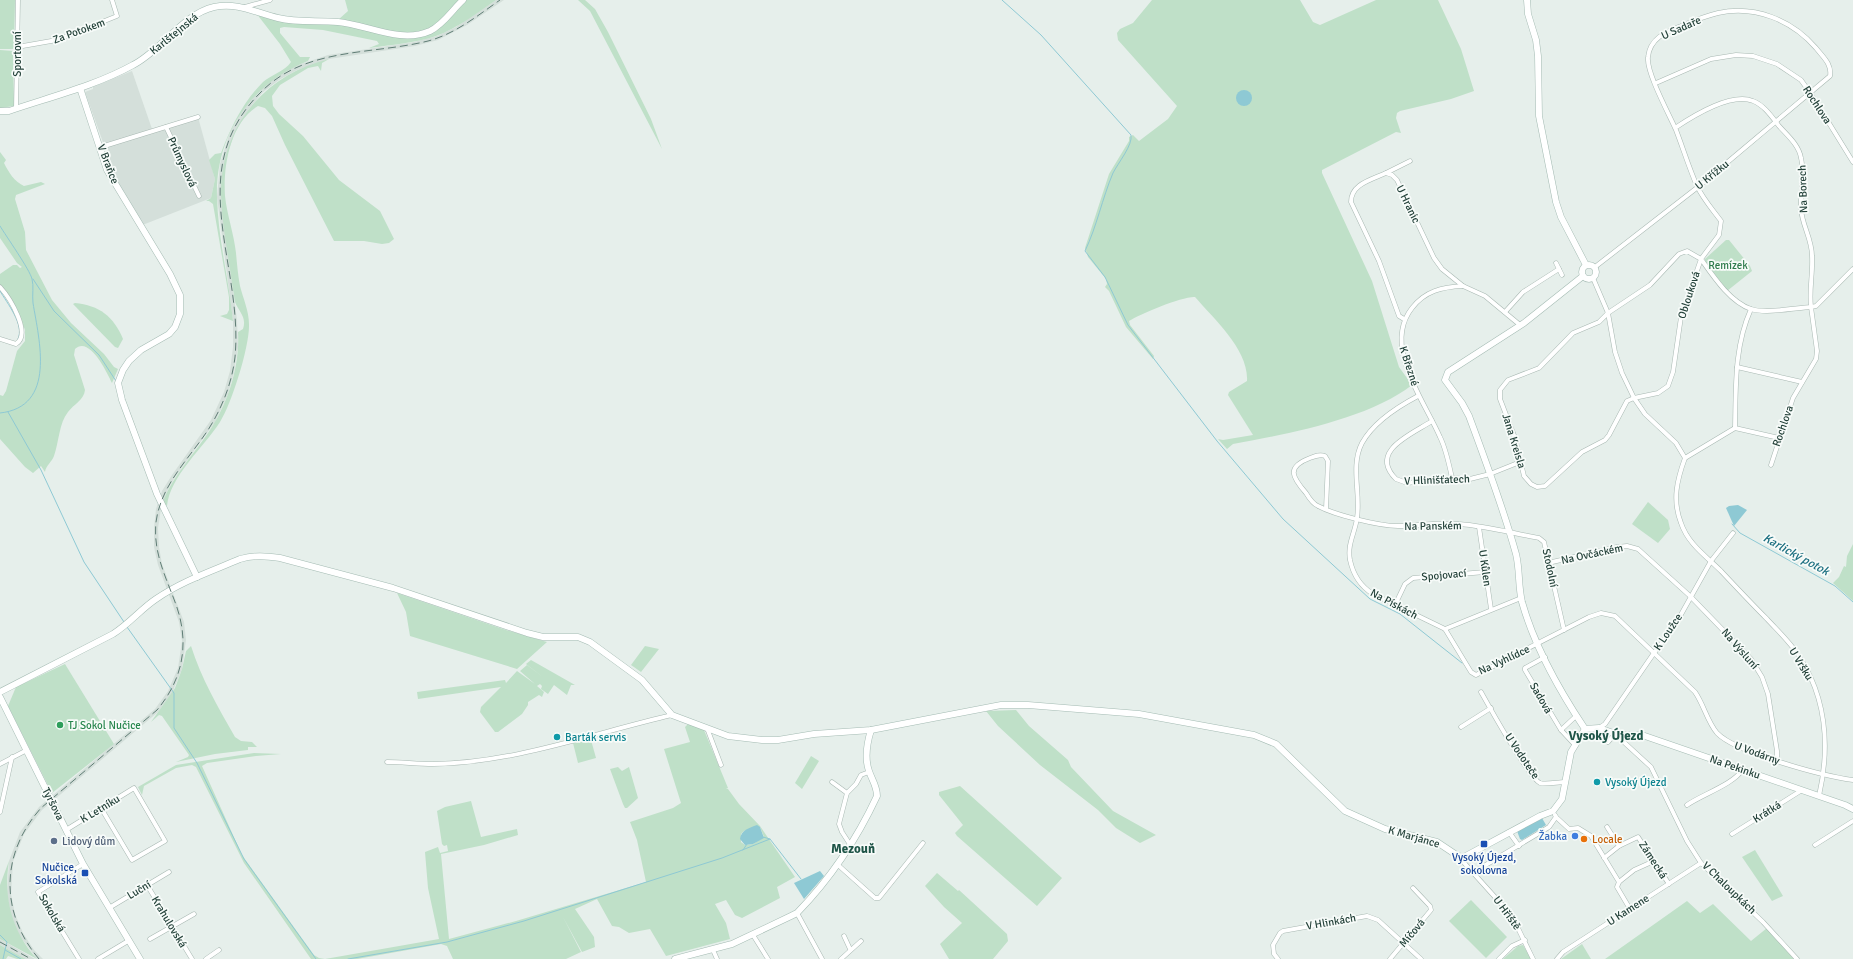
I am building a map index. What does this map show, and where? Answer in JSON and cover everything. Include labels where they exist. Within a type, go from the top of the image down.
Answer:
[{"type":"street","name":"Sportovní","points":[[16,109],[18,0]]},
{"type":"street","name":"Za Potokem","points":[[17,47],[57,40],[117,16],[112,0]]},
{"type":"street","points":[[244,8],[270,0]]},
{"type":"street","name":"Karlštejnská","points":[[0,111],[16,109],[80,88],[135,65],[156,50],[179,28],[198,13],[224,3],[289,21],[337,22],[353,24],[395,34],[410,35],[430,31],[438,26],[463,0]]},
{"type":"street","points":[[1527,0],[1528,14],[1536,40],[1538,56],[1539,116],[1556,202],[1561,217],[1586,265]]},
{"type":"street","name":"U Sadaře","points":[[1700,259],[1719,235],[1721,221],[1698,187],[1675,128],[1667,113],[1656,83],[1648,67],[1647,58],[1650,48],[1660,35],[1709,15],[1733,11],[1760,13],[1776,18],[1801,32],[1811,42],[1830,65],[1830,76],[1827,80]]},
{"type":"street","name":"Rochlova","points":[[1656,83],[1711,59],[1736,54],[1753,56],[1777,64],[1801,80],[1853,162]]},
{"type":"street","name":"U Křížku","points":[[1595,267],[1698,187],[1827,80]]},
{"type":"street","name":"V Braňce","points":[[80,88],[114,184],[177,288],[181,304],[180,314],[175,327],[169,334],[141,350],[129,362],[119,377],[119,392],[157,494],[197,577]]},
{"type":"street","name":"Na Borech","points":[[1675,128],[1706,110],[1739,100],[1752,101],[1761,105],[1795,144],[1801,156],[1804,170],[1801,209],[1809,234],[1812,257],[1810,279],[1811,307]]},
{"type":"street","name":"Průmyslová","points":[[101,147],[198,117]]},
{"type":"street","name":"Průmyslová","points":[[166,127],[199,196]]},
{"type":"street","points":[[1404,319],[1399,316],[1379,261],[1351,202],[1351,194],[1356,187],[1410,161]]},
{"type":"street","name":"U Hranic","points":[[1386,173],[1392,175],[1397,180],[1438,263],[1463,286],[1485,296],[1520,325]]},
{"type":"street","name":"Oblouková","points":[[1608,313],[1650,285],[1682,252],[1691,253],[1700,259],[1681,317],[1673,372],[1668,386],[1658,393],[1634,398]]},
{"type":"street","points":[[1700,259],[1719,284],[1732,297],[1751,309],[1771,310],[1816,306],[1853,269]]},
{"type":"street","points":[[1556,263],[1562,275]]},
{"type":"street","points":[[1586,265],[1595,267],[1596,274],[1593,278]]},
{"type":"street","points":[[1583,276],[1582,270],[1586,265]]},
{"type":"street","points":[[1505,312],[1523,292],[1559,269]]},
{"type":"street","points":[[1583,276],[1588,279],[1593,278]]},
{"type":"street","points":[[1583,276],[1520,325],[1454,368],[1446,375],[1447,384],[1462,403],[1468,416],[1490,474],[1516,555],[1522,598],[1527,616],[1561,692],[1585,729]]},
{"type":"street","points":[[1593,278],[1608,313],[1615,352],[1634,398],[1645,414],[1676,443],[1685,458],[1735,428],[1778,438]]},
{"type":"street","name":"K Březné","points":[[1452,478],[1444,445],[1418,396],[1401,348],[1401,331],[1404,319],[1416,302],[1425,295],[1440,288],[1463,286]]},
{"type":"street","points":[[0,287],[17,316],[22,328],[20,342],[16,344],[0,339]]},
{"type":"street","name":"Rochlova","points":[[1771,465],[1778,438],[1793,398],[1816,359],[1817,352],[1811,307]]},
{"type":"street","points":[[1735,428],[1737,367],[1740,338],[1751,309]]},
{"type":"street","name":"Jana Kreisla","points":[[1608,313],[1593,326],[1573,333],[1539,368],[1508,380],[1500,390],[1500,399],[1515,438],[1524,476],[1531,484],[1545,486],[1582,452],[1605,440],[1624,406],[1634,398]]},
{"type":"street","points":[[1737,367],[1802,382]]},
{"type":"street","name":"Na Pískách","points":[[1418,396],[1400,406],[1369,433],[1363,442],[1357,460],[1357,518],[1349,546],[1350,558],[1354,572],[1368,592],[1445,629]]},
{"type":"street","name":"V Hlinišťatech","points":[[1432,421],[1394,446],[1387,456],[1387,466],[1392,476],[1403,483],[1452,478],[1464,480],[1490,474],[1520,462]]},
{"type":"street","name":"Na Panském","points":[[1326,509],[1328,461],[1325,456],[1318,456],[1298,463],[1294,469],[1293,475],[1296,481],[1315,504],[1326,509],[1357,518],[1397,526],[1433,524],[1500,529],[1509,532]]},
{"type":"street","name":"U Vršku","points":[[1685,458],[1677,481],[1676,492],[1678,513],[1681,523],[1692,543],[1780,633],[1799,655],[1816,691],[1824,721],[1826,742],[1824,775],[1819,796]]},
{"type":"street","name":"U Kůlen","points":[[1479,527],[1492,609]]},
{"type":"street","name":"Stodolní","points":[[1509,532],[1542,540],[1564,630]]},
{"type":"street","name":"K Loužce","points":[[1600,728],[1605,724],[1654,653],[1674,627],[1690,596],[1711,561],[1733,534]]},
{"type":"street","name":"Na Ovčáckém","points":[[1548,563],[1627,546],[1638,549],[1690,596]]},
{"type":"street","points":[[0,692],[91,646],[126,625],[146,606],[197,577],[248,557],[272,557],[393,588],[526,633],[543,637],[578,636],[590,642],[642,680],[672,715],[549,747],[489,758],[434,764],[387,762]]},
{"type":"street","name":"Spojovací","points":[[1395,605],[1405,584],[1413,578],[1485,572]]},
{"type":"street","name":"Na Výsluní","points":[[1690,596],[1751,659],[1762,677],[1768,694],[1777,751],[1777,760]]},
{"type":"street","points":[[1445,629],[1522,598]]},
{"type":"street","name":"U Vodárny","points":[[1564,630],[1589,617],[1601,613],[1608,613],[1615,616],[1695,692],[1712,725],[1725,739],[1736,746],[1777,760],[1824,775],[1853,780]]},
{"type":"street","name":"Na Vyhlídce","points":[[1445,629],[1471,672],[1475,674],[1479,674],[1539,643]]},
{"type":"street","points":[[1539,643],[1564,630]]},
{"type":"street","name":"Sadová","points":[[1545,657],[1525,668],[1525,670],[1561,730],[1575,745]]},
{"type":"street","name":"U Vodoteče","points":[[1481,692],[1536,780],[1541,783],[1565,782]]},
{"type":"street","name":"Tyršova","points":[[0,698],[3,711],[26,751],[83,864],[140,959]]},
{"type":"street","name":"K Marjánce","points":[[672,715],[728,736],[762,740],[871,730],[1001,705],[1086,708],[1169,718],[1254,735],[1270,740],[1339,807],[1367,822],[1385,829],[1437,842],[1458,856]]},
{"type":"street","points":[[1461,727],[1491,708]]},
{"type":"street","points":[[1561,730],[1576,716]]},
{"type":"street","points":[[707,728],[721,765]]},
{"type":"street","points":[[1585,729],[1600,728],[1600,737],[1608,742],[1615,734]]},
{"type":"street","name":"Na Pekinku","points":[[1600,728],[1615,734],[1642,735],[1853,809]]},
{"type":"street","points":[[1474,872],[1549,827],[1562,799],[1570,756],[1585,729]]},
{"type":"street","points":[[675,959],[713,950],[753,935],[797,913],[838,865],[851,846],[877,796],[875,784],[869,772],[866,748],[871,730]]},
{"type":"street","name":"V Chaloupkách","points":[[1615,734],[1651,766],[1687,841],[1701,863],[1763,922],[1797,959]]},
{"type":"street","points":[[0,764],[26,751]]},
{"type":"street","points":[[0,812],[12,757]]},
{"type":"street","points":[[1687,805],[1729,781],[1740,774],[1742,770]]},
{"type":"street","points":[[851,846],[839,824],[847,793],[856,784],[861,775],[869,772]]},
{"type":"street","points":[[832,782],[847,793]]},
{"type":"street","name":"K Letníku","points":[[66,830],[101,808],[134,788],[165,841],[132,860],[101,808]]},
{"type":"street","name":"Krátká","points":[[1732,834],[1802,790]]},
{"type":"street","points":[[1458,856],[1469,856],[1509,832],[1555,814]]},
{"type":"street","points":[[1555,814],[1569,830],[1578,828],[1591,836],[1619,882]]},
{"type":"street","points":[[1815,845],[1853,821]]},
{"type":"street","points":[[1604,858],[1619,846],[1607,827]]},
{"type":"street","points":[[1509,832],[1519,846]]},
{"type":"street","name":"Zámecká","points":[[1619,846],[1638,837],[1669,884]]},
{"type":"street","points":[[838,865],[876,898],[879,898],[885,893],[923,843]]},
{"type":"street","name":"U Hřiště","points":[[1458,856],[1506,909],[1533,959]]},
{"type":"street","points":[[1630,909],[1617,887],[1619,882],[1637,869],[1654,861]]},
{"type":"street","name":"U Kamene","points":[[1557,959],[1563,952],[1701,863]]},
{"type":"street","name":"Sokolská","points":[[79,959],[38,892],[83,864]]},
{"type":"street","name":"Luční","points":[[109,908],[169,872]]},
{"type":"street","name":"Krahulovská","points":[[147,885],[192,959]]},
{"type":"street","name":"Míčová","points":[[1390,959],[1431,910],[1430,906],[1413,888]]},
{"type":"street","points":[[797,913],[822,959]]},
{"type":"street","points":[[150,940],[194,914]]},
{"type":"street","name":"V Hlinkách","points":[[1278,959],[1274,954],[1273,945],[1280,933],[1283,931],[1361,916],[1373,917],[1378,920],[1421,959]]},
{"type":"street","points":[[753,935],[768,959]]},
{"type":"street","points":[[844,936],[850,949]]},
{"type":"street","points":[[98,959],[128,940]]},
{"type":"street","points":[[1499,959],[1512,946],[1524,940]]},
{"type":"street","points":[[841,959],[850,949],[861,941]]},
{"type":"street","points":[[206,959],[219,950]]},
{"type":"street","points":[[713,950],[717,959]]},
{"type":"shaded area","points":[[496,0],[504,0],[467,25],[438,40],[415,46],[329,59],[297,70],[279,80],[263,92],[249,109],[234,134],[224,165],[221,197],[237,320],[238,347],[234,372],[228,394],[215,422],[175,477],[166,493],[161,509],[158,528],[162,564],[184,622],[186,640],[182,669],[172,693],[158,712],[42,810],[24,834],[13,862],[11,894],[15,914],[23,933],[34,950],[43,959],[37,959],[19,935],[11,915],[7,895],[9,861],[20,832],[39,807],[155,709],[168,691],[178,668],[182,641],[179,622],[158,565],[154,547],[154,528],[156,509],[162,491],[211,420],[224,392],[230,371],[233,347],[233,321],[217,197],[220,164],[230,132],[245,106],[260,89],[276,76],[295,66],[328,55],[414,42],[437,36],[456,27]]},
{"type":"shaded area","points":[[132,71],[152,129],[104,145],[85,92],[93,89],[93,87]]},
{"type":"shaded area","points":[[198,117],[215,179],[211,198],[140,226],[114,184],[101,147]]},
{"type":"shaded area","points":[[0,939],[35,959],[26,959],[0,945]]},
{"type":"green space","points":[[0,0],[15,0],[14,49],[0,49]]},
{"type":"green space","points":[[345,0],[460,0],[439,22],[425,30],[401,32],[388,31],[338,20],[348,11]]},
{"type":"green space","points":[[467,0],[496,0],[467,20],[444,33],[403,44],[369,48],[379,44],[377,41],[323,30],[280,28],[280,33],[300,57],[310,57],[308,61],[269,83],[254,98],[240,114],[222,153],[218,175],[218,213],[221,244],[233,321],[220,316],[227,314],[229,310],[229,297],[213,204],[206,201],[211,198],[215,179],[209,160],[215,154],[221,153],[238,115],[249,98],[263,82],[285,68],[291,62],[280,44],[256,13],[277,20],[336,24],[421,36]]},
{"type":"green space","points":[[578,0],[585,0],[595,9],[608,32],[651,119],[662,149],[590,11]]},
{"type":"green space","points":[[1152,0],[1300,0],[1313,22],[1320,25],[1376,0],[1438,0],[1461,49],[1474,91],[1451,99],[1400,111],[1397,113],[1396,118],[1401,133],[1396,132],[1322,170],[1322,173],[1372,281],[1399,367],[1412,385],[1394,397],[1351,416],[1327,424],[1233,444],[1227,449],[1218,439],[1223,440],[1253,435],[1228,395],[1229,392],[1247,381],[1246,369],[1236,347],[1220,325],[1195,297],[1189,297],[1172,302],[1129,321],[1130,325],[1154,356],[1153,359],[1126,327],[1109,291],[1105,287],[1107,284],[1106,279],[1088,257],[1085,248],[1109,174],[1129,141],[1129,137],[1133,135],[1139,141],[1168,119],[1177,106],[1118,40],[1117,33],[1120,29],[1133,23]]},
{"type":"green space","points":[[0,50],[13,51],[14,106],[0,108]]},
{"type":"green space","points":[[329,59],[322,63],[321,71],[318,66],[308,68],[280,85],[272,96],[273,106],[279,114],[303,136],[339,180],[380,211],[394,239],[389,243],[382,244],[364,241],[334,241],[285,145],[272,116],[265,108],[258,106],[248,114],[241,123],[230,146],[225,172],[226,203],[235,246],[240,286],[249,319],[247,346],[235,388],[225,413],[213,432],[189,462],[174,484],[169,495],[167,506],[163,501],[167,492],[215,422],[227,397],[235,371],[238,332],[243,329],[244,325],[242,315],[235,300],[224,231],[221,196],[223,171],[228,148],[237,127],[250,108],[266,91],[284,78],[305,67]]},
{"type":"green space","points":[[0,152],[6,160],[4,163],[10,173],[20,184],[24,186],[41,182],[45,184],[16,195],[15,199],[25,232],[26,250],[52,300],[71,323],[104,354],[114,367],[118,369],[112,383],[102,364],[92,351],[86,347],[80,346],[75,349],[74,355],[85,390],[83,397],[65,416],[56,451],[45,472],[41,466],[33,473],[25,467],[0,439],[0,395],[3,396],[6,391],[17,351],[25,341],[25,330],[17,309],[0,285],[0,274],[13,265],[17,265],[20,268],[22,267],[17,263],[0,238]]},
{"type":"green space","name":"Remízek","points":[[1726,240],[1729,240],[1750,266],[1752,271],[1727,291],[1705,264],[1705,259]]},
{"type":"green space","points":[[73,304],[84,304],[98,309],[110,318],[123,339],[118,348],[115,347]]},
{"type":"green space","points":[[1648,502],[1668,520],[1670,529],[1658,543],[1632,524]]},
{"type":"green space","points":[[1853,544],[1853,601],[1833,583],[1839,577],[1844,566],[1846,567],[1847,556]]},
{"type":"green space","points":[[397,593],[506,630],[547,642],[517,669],[410,636],[406,612]]},
{"type":"green space","points":[[191,646],[205,681],[235,737],[241,741],[252,742],[257,747],[248,747],[248,750],[215,754],[176,762],[188,757],[189,755],[162,716],[159,715],[151,722],[175,688],[182,669],[186,651]]},
{"type":"green space","points":[[645,646],[659,649],[641,672],[631,665]]},
{"type":"green space","points":[[531,660],[575,685],[571,685],[567,695],[554,685],[548,694],[541,689],[542,686],[540,684],[537,686],[544,692],[542,697],[539,695],[528,702],[528,705],[522,714],[498,732],[495,732],[480,712],[481,707],[501,687],[418,699],[417,692],[505,680],[506,683],[517,671],[535,684],[520,671],[527,665],[543,677],[526,664]]},
{"type":"green space","name":"TJ Sokol Nučice","points":[[65,664],[114,744],[52,793],[8,706],[16,687]]},
{"type":"green space","points":[[1016,710],[1029,726],[1068,760],[1071,767],[1113,811],[1156,835],[1140,843],[1116,828],[1098,810],[1040,765],[998,726],[986,711]]},
{"type":"green space","points":[[688,724],[704,730],[728,788],[726,789],[728,789],[739,804],[760,826],[795,877],[777,887],[780,898],[742,918],[735,915],[726,900],[715,904],[726,923],[730,939],[666,956],[650,929],[629,933],[619,927],[612,926],[597,899],[575,909],[594,937],[595,947],[582,952],[563,917],[581,952],[566,959],[453,959],[447,946],[441,944],[357,959],[325,959],[439,939],[428,888],[425,852],[438,847],[440,853],[448,851],[447,845],[444,846],[442,844],[437,811],[445,807],[471,801],[481,837],[517,829],[518,835],[484,845],[441,854],[449,939],[516,921],[646,882],[637,840],[630,822],[673,808],[681,803],[664,749],[690,742],[685,727]],"holes":[[[760,827],[764,837],[753,844],[745,845],[741,842],[741,834],[744,831]]]},
{"type":"green space","points":[[591,740],[596,758],[578,763],[573,743]]},
{"type":"green space","points":[[254,753],[281,754],[207,763],[202,766],[242,855],[314,955],[325,959],[311,959],[244,863],[196,767],[192,765],[176,768],[144,786],[142,795],[138,787],[176,765]]},
{"type":"green space","points":[[811,756],[819,761],[802,789],[795,783]]},
{"type":"green space","points":[[618,767],[622,771],[629,767],[638,798],[627,808],[625,808],[623,804],[610,769]]},
{"type":"green space","points":[[960,786],[1062,878],[1037,906],[955,833],[963,825],[939,795],[939,792]]},
{"type":"green space","points":[[1755,850],[1783,896],[1772,901],[1742,857]]},
{"type":"green space","points":[[9,861],[7,888],[11,913],[21,937],[28,949],[37,959],[0,939],[0,885]]},
{"type":"green space","points":[[937,873],[958,891],[959,890],[1007,934],[1008,941],[993,959],[949,959],[940,944],[962,923],[944,907],[925,886]]},
{"type":"green space","points":[[1471,900],[1507,937],[1486,958],[1449,921]]},
{"type":"green space","points":[[1687,901],[1700,913],[1713,904],[1751,941],[1767,928],[1794,959],[1605,959]]},
{"type":"green space","points":[[1582,944],[1591,959],[1561,959]]},
{"type":"green space","points":[[0,945],[26,959],[17,959],[8,956],[6,959],[0,959]]},
{"type":"green space","points":[[1523,945],[1531,959],[1503,959],[1518,946]]},
{"type":"water","points":[[1241,90],[1247,90],[1252,95],[1250,104],[1247,106],[1241,106],[1236,101],[1236,95]]},
{"type":"water","points":[[1738,505],[1747,510],[1734,526],[1726,508],[1729,506]]},
{"type":"water","points":[[1542,818],[1546,825],[1522,840],[1520,839],[1517,831]]},
{"type":"water","points":[[757,825],[760,827],[764,838],[753,844],[745,845],[740,839],[742,833]]},
{"type":"water","points":[[820,871],[824,876],[804,899],[794,883]]},
{"type":"waterway","points":[[1002,0],[1041,35],[1131,135],[1128,149],[1113,173],[1085,251],[1105,277],[1128,325],[1217,441],[1283,519],[1370,599],[1400,614],[1462,663]]},
{"type":"waterway","points":[[0,226],[23,261],[32,279],[33,303],[40,352],[40,370],[37,385],[30,398],[18,408],[0,413]]},
{"type":"waterway","points":[[33,279],[54,311],[99,355],[116,381]]},
{"type":"waterway","points":[[0,291],[17,321],[20,333],[18,339]]},
{"type":"waterway","points":[[8,412],[41,470],[84,562],[124,622]]},
{"type":"waterway","name":"Karlický potok","points":[[1732,524],[1740,533],[1835,586],[1853,602]]},
{"type":"waterway","points":[[127,627],[174,693],[174,728],[197,763],[244,859],[316,959]]},
{"type":"waterway","points":[[763,837],[770,839]]},
{"type":"waterway","points":[[348,959],[447,942],[524,921],[722,858],[770,839],[801,879]]},
{"type":"waterway","points":[[743,850],[747,844]]},
{"type":"waterway","points":[[0,935],[7,942],[5,950],[21,959]]},
{"type":"waterway","points":[[3,959],[5,950]]},
{"type":"railway","points":[[39,959],[26,941],[17,922],[12,903],[10,884],[12,864],[18,845],[28,826],[41,808],[157,710],[166,698],[179,672],[183,645],[180,617],[158,553],[156,543],[156,522],[163,496],[169,485],[176,473],[208,430],[218,413],[226,395],[234,367],[235,322],[232,287],[222,219],[220,185],[225,153],[238,121],[262,91],[279,77],[299,67],[340,55],[407,45],[438,38],[466,24],[500,0]]},
{"type":"railway","points":[[0,942],[31,959]]},
{"type":"place","name":"TJ Sokol Nučice","points":[[60,725]]},
{"type":"place","name":"Barták servis","points":[[557,737]]},
{"type":"place","name":"Vysoký Újezd","points":[[1597,782]]},
{"type":"place","name":"Žabka","points":[[1575,836]]},
{"type":"place","name":"Locale","points":[[1584,839]]},
{"type":"place","name":"Lidový dům","points":[[54,841]]},
{"type":"place","name":"Vysoký Újezd, sokolovna","points":[[1484,844]]},
{"type":"place","name":"Nučice, Sokolská","points":[[85,873]]},
{"type":"district","name":"Vysoký Újezd","points":[[1606,736]]},
{"type":"district","name":"Mezouň","points":[[853,849]]}]
